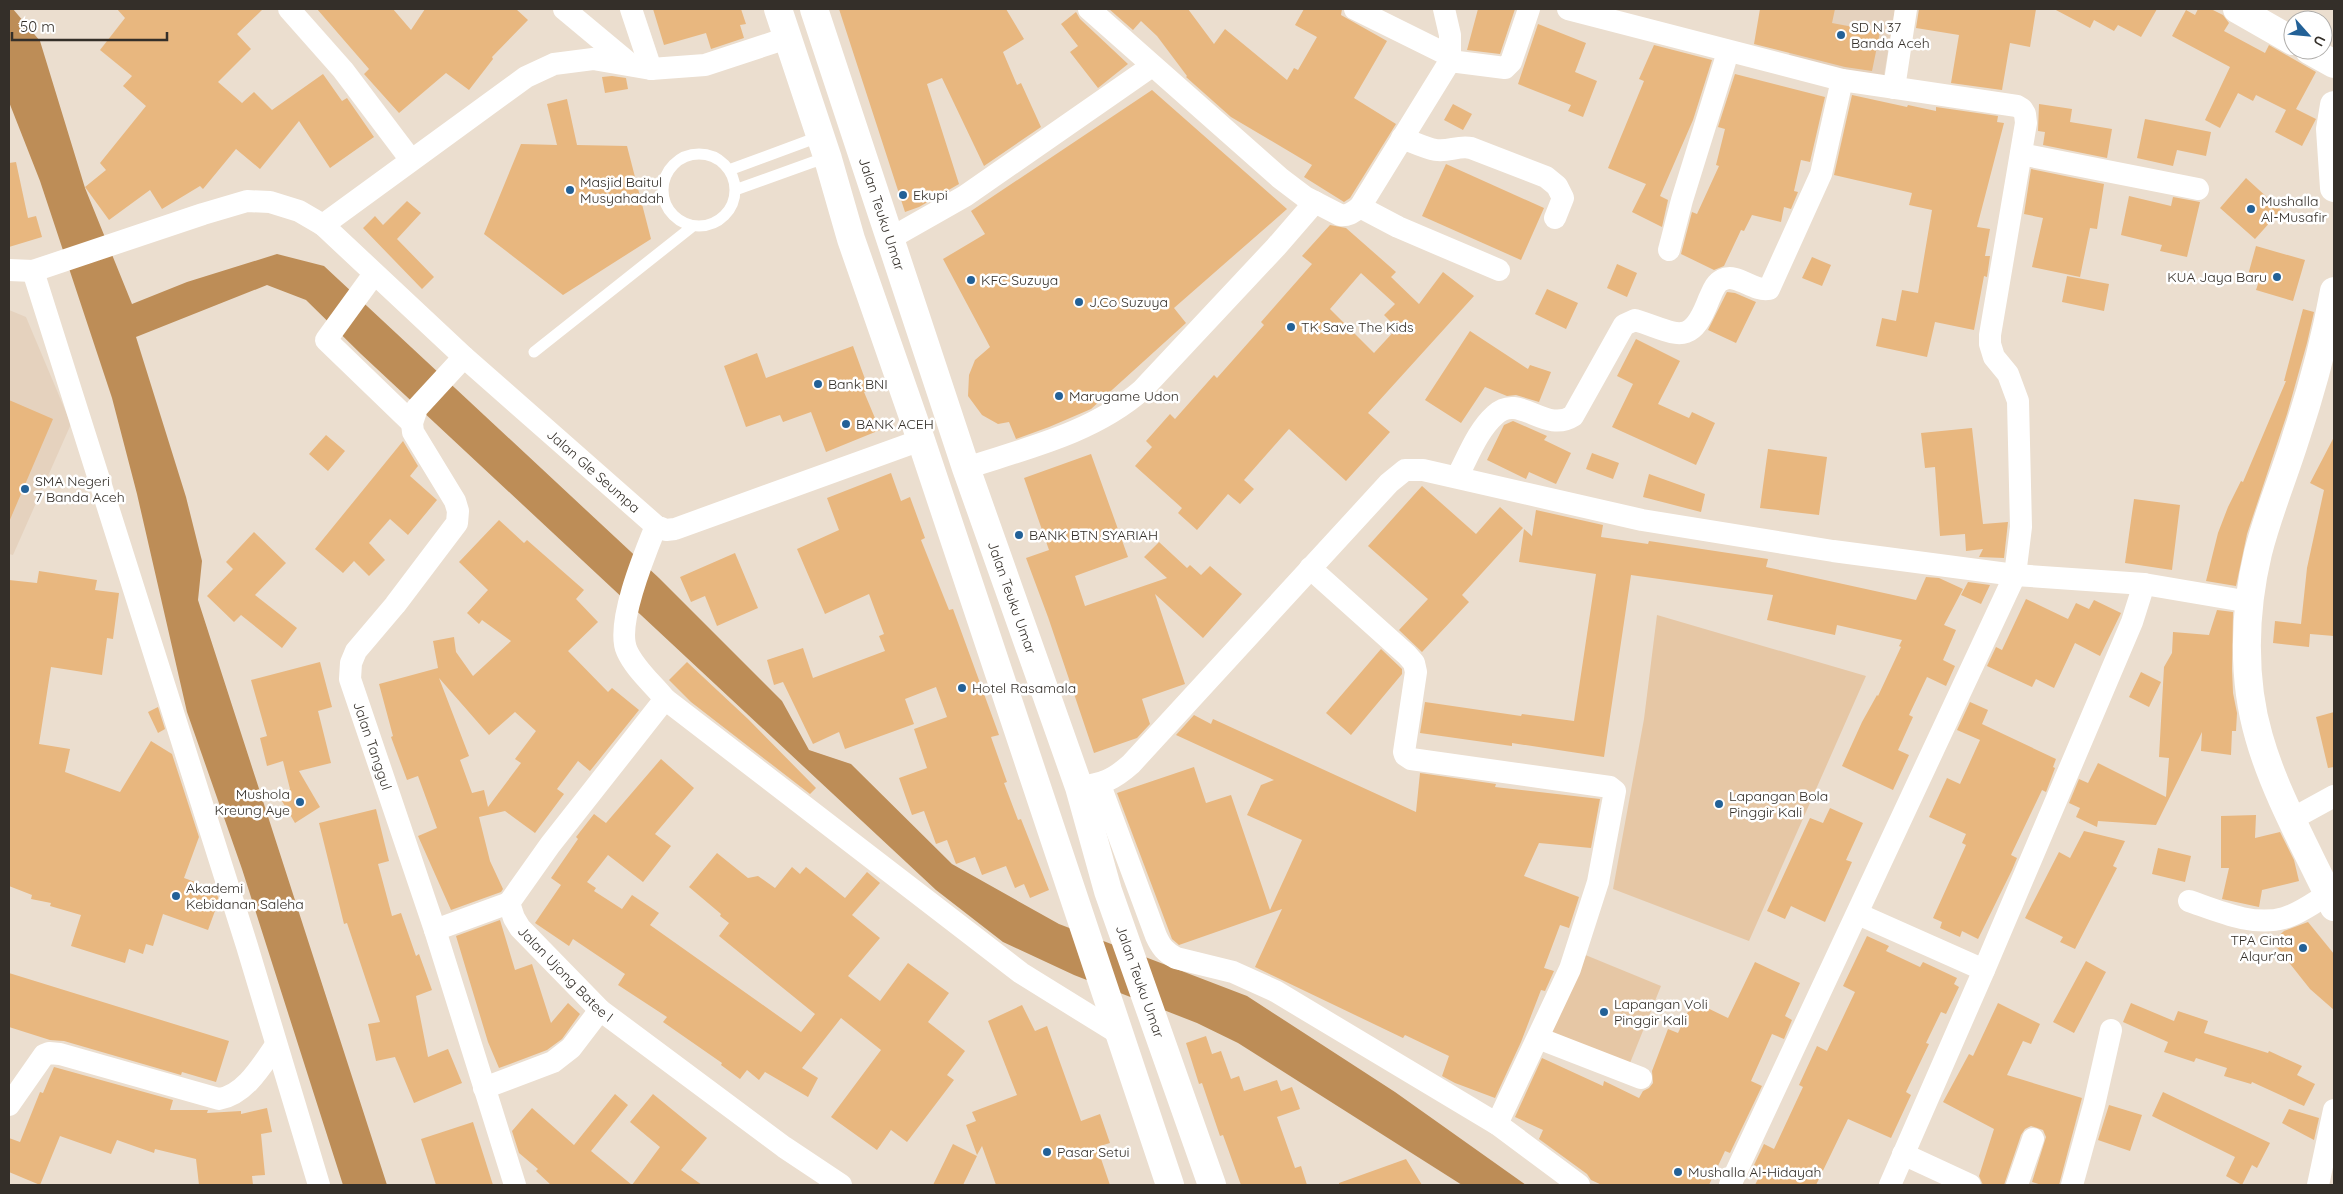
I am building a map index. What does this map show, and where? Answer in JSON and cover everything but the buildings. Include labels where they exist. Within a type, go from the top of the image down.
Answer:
[{"type":"main road","points":[[778,9],[825,148],[851,239],[921,440],[1074,903],[1118,1027],[1170,1185]]},
{"type":"main road","name":"Jalan Teuku Umar","points":[[814,9],[966,468],[1090,786],[1108,891],[1212,1185]]},
{"type":"main road","points":[[2237,9],[2283,35]]},
{"type":"main road","points":[[2334,105],[2330,129],[2334,188]]},
{"type":"main road","points":[[2331,900],[2292,819],[2259,737],[2250,697],[2248,647],[2250,602],[2258,553],[2314,382],[2325,339],[2334,291]]},
{"type":"main road","points":[[1136,1081],[1171,1067]]},
{"type":"street","points":[[288,9],[343,70],[411,160]]},
{"type":"street","points":[[564,9],[641,67]]},
{"type":"street","points":[[631,9],[641,67]]},
{"type":"street","points":[[1090,9],[1280,178],[1315,202],[1340,215],[1351,214],[1360,207],[1449,58],[1450,35],[1444,9]]},
{"type":"street","points":[[1355,9],[1449,58],[1505,68],[1511,62],[1529,9]]},
{"type":"street","points":[[1568,9],[1842,80],[2016,106],[2022,109],[2026,122],[1990,335],[1990,344],[1994,357],[2008,374],[2018,401],[2021,527],[2015,575],[1730,1185]]},
{"type":"street","points":[[1894,88],[1906,9]]},
{"type":"street","points":[[323,225],[526,77],[540,69],[554,64],[593,59],[641,67],[705,65],[787,38]]},
{"type":"street","points":[[1669,250],[1682,200],[1728,52]]},
{"type":"street","points":[[891,238],[965,196],[1152,66]]},
{"type":"street","points":[[1457,477],[1488,421],[1502,410],[1512,406],[1541,418],[1560,422],[1573,416],[1624,325],[1630,320],[1676,333],[1685,333],[1692,330],[1702,319],[1714,288],[1722,280],[1733,278],[1760,290],[1769,289],[1821,174],[1842,80]]},
{"type":"street","points":[[1402,138],[1437,150],[1450,150],[1462,146],[1471,148],[1546,177],[1558,186],[1563,198],[1555,218]]},
{"type":"street","points":[[2021,154],[2198,189]]},
{"type":"street","name":"Jalan Gle Seumpa","points":[[33,272],[247,201],[270,202],[285,206],[323,225],[374,274],[457,363],[656,526]]},
{"type":"street","points":[[966,468],[1076,431],[1124,405],[1162,368],[1315,202]]},
{"type":"street","points":[[1360,207],[1398,227],[1499,270]]},
{"type":"street","points":[[9,270],[33,272],[248,946],[319,1185]]},
{"type":"street","points":[[374,274],[326,340],[415,415],[457,363]]},
{"type":"street","name":"Jalan Tanggul","points":[[415,415],[413,432],[455,501],[458,511],[457,523],[395,606],[356,650],[351,663],[350,679],[435,930],[515,1185]]},
{"type":"street","points":[[921,440],[675,530],[666,530],[656,526],[625,616],[624,640],[628,653],[666,699],[1021,973],[1118,1027]]},
{"type":"street","points":[[1579,1185],[1497,1124],[1275,991],[1233,972],[1176,958],[1168,954],[1162,948],[1156,936],[1090,786],[1119,775],[1131,764],[1389,483],[1405,470],[1423,470],[1642,520],[1833,551],[2015,575],[2144,584],[2250,602]]},
{"type":"street","points":[[1310,568],[1414,663],[1416,672],[1404,752],[1407,757],[1610,787],[1615,791],[1598,882],[1570,969],[1497,1124]]},
{"type":"street","points":[[1890,1185],[2132,622],[2144,584]]},
{"type":"street","points":[[435,930],[509,903],[550,845],[666,699]]},
{"type":"street","points":[[2292,819],[2334,796]]},
{"type":"street","points":[[2189,901],[2240,918],[2270,920],[2284,918],[2331,900]]},
{"type":"street","name":"Jalan Ujong Batee I","points":[[509,903],[520,928],[600,1010],[784,1147],[841,1185]]},
{"type":"street","points":[[1858,914],[1984,970]]},
{"type":"street","points":[[484,1088],[553,1062],[570,1048],[600,1010]]},
{"type":"street","points":[[2072,1185],[2094,1105],[2111,1030]]},
{"type":"street","points":[[1538,1038],[1641,1078]]},
{"type":"street","points":[[9,1105],[44,1055],[49,1053],[60,1054],[219,1099],[229,1098],[236,1093],[258,1070],[276,1045]]},
{"type":"street","points":[[2324,1178],[2334,1110]]},
{"type":"street","points":[[2017,1185],[2033,1139]]},
{"type":"street","points":[[1903,1154],[1970,1185]]},
{"type":"lane","points":[[730,170],[825,148]]},
{"type":"lane","points":[[735,190],[813,162],[825,148]]},
{"type":"lane","points":[[704,154],[723,162],[730,170],[735,190],[733,200],[722,217],[703,226],[693,226],[675,217],[668,209],[663,189],[668,170],[684,156],[704,154]]},
{"type":"lane","points":[[534,352],[693,226]]},
{"type":"shaded area","points":[[9,9],[13,9],[40,41],[85,188],[132,304],[187,282],[277,254],[324,266],[659,578],[782,701],[809,750],[851,764],[952,864],[1059,924],[1247,996],[1395,1092],[1526,1185],[1462,1185],[1238,1043],[1197,1023],[1074,975],[1003,942],[936,890],[361,354],[306,300],[267,285],[136,337],[186,497],[202,561],[198,600],[387,1185],[343,1185],[242,869],[187,712],[137,494],[112,398],[40,181],[9,102]]},
{"type":"shaded area","name":"SD N 37 Banda Aceh","points":[[1797,9],[1895,9],[1883,81],[1788,62]]},
{"type":"shaded area","name":"SMA Negeri 7 Banda Aceh","points":[[9,310],[26,317],[71,424],[13,555],[9,554]]},
{"type":"shaded area","name":"Lapangan Bola Pinggir Kali","points":[[1657,615],[1866,676],[1749,941],[1613,889],[1644,719]]},
{"type":"shaded area","name":"Lapangan Voli Pinggir Kali","points":[[1583,954],[1661,986],[1628,1068],[1547,1038]]},
{"type":"place","name":"SD N 37 Banda Aceh","points":[[1841,35]]},
{"type":"place","name":"Masjid Baitul Musyahadah","points":[[570,190]]},
{"type":"place","name":"Ekupi","points":[[903,195]]},
{"type":"place","name":"Mushalla Al-Musafir","points":[[2251,209]]},
{"type":"place","name":"KUA Jaya Baru","points":[[2277,277]]},
{"type":"place","name":"KFC Suzuya","points":[[971,280]]},
{"type":"place","name":"J.Co Suzuya","points":[[1079,302]]},
{"type":"place","name":"TK Save The Kids","points":[[1291,327]]},
{"type":"place","name":"Bank BNI","points":[[818,384]]},
{"type":"place","name":"Marugame Udon","points":[[1059,396]]},
{"type":"place","name":"BANK ACEH","points":[[846,424]]},
{"type":"place","name":"SMA Negeri 7 Banda Aceh","points":[[25,489]]},
{"type":"place","name":"BANK BTN SYARIAH","points":[[1019,535]]},
{"type":"place","name":"Hotel Rasamala","points":[[962,688]]},
{"type":"place","name":"Mushola Kreung Aye","points":[[300,802]]},
{"type":"place","name":"Lapangan Bola Pinggir Kali","points":[[1719,804]]},
{"type":"place","name":"Akademi Kebidanan Saleha","points":[[176,896]]},
{"type":"place","name":"TPA Cinta Alqur'an","points":[[2303,948]]},
{"type":"place","name":"Lapangan Voli Pinggir Kali","points":[[1604,1012]]},
{"type":"place","name":"Pasar Setui","points":[[1047,1152]]},
{"type":"place","name":"Mushalla Al-Hidayah","points":[[1678,1172]]}]
